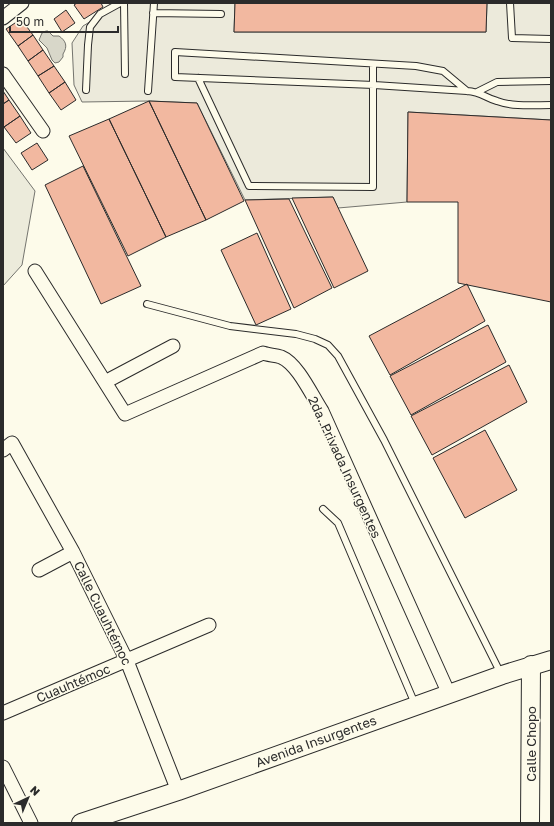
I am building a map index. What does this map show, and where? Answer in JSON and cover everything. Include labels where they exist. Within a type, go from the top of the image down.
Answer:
[{"type":"street","points":[[3,18],[22,3]]},
{"type":"street","points":[[3,74],[44,131]]},
{"type":"street","name":"2da. Privada Insurgentes","points":[[35,272],[125,414],[262,353],[281,358],[291,364],[322,411],[449,694]]},
{"type":"street","points":[[105,382],[172,346]]},
{"type":"street","name":"Calle Cuauhtémoc","points":[[7,446],[73,552],[127,661],[178,791]]},
{"type":"street","points":[[39,570],[73,552]]},
{"type":"street","name":"Cuauhtémoc","points":[[3,713],[209,625]]},
{"type":"street","name":"Avenida Insurgentes","points":[[81,823],[178,791],[502,675],[551,660]]},
{"type":"street","name":"Calle Chopo","points":[[530,823],[531,665]]},
{"type":"street","points":[[3,768],[31,823]]},
{"type":"lane","points":[[86,90],[90,27],[100,14],[120,3]]},
{"type":"lane","points":[[124,3],[125,74]]},
{"type":"lane","points":[[148,91],[154,3]]},
{"type":"lane","points":[[510,3],[512,38],[551,39]]},
{"type":"lane","points":[[153,13],[221,14]]},
{"type":"lane","points":[[467,91],[443,71],[416,66],[175,52],[175,77],[374,85],[467,91],[477,92],[497,102],[551,105]]},
{"type":"lane","points":[[198,78],[249,186],[373,186],[373,64]]},
{"type":"lane","points":[[477,92],[497,82],[551,81]]},
{"type":"lane","points":[[147,304],[230,326],[296,334],[316,339],[328,345],[338,356],[384,440],[502,675]]},
{"type":"lane","points":[[323,509],[338,523],[415,706]]},
{"type":"shaded area","points":[[121,3],[235,3],[234,32],[486,32],[487,3],[551,3],[551,120],[408,112],[407,202],[338,208],[333,197],[245,200],[197,103],[149,101],[82,102],[74,85],[72,43],[83,26]]},
{"type":"shaded area","points":[[46,31],[53,36],[59,36],[65,42],[66,46],[63,57],[59,62],[55,63],[52,60],[47,48],[39,40],[42,33]]},
{"type":"shaded area","points":[[3,148],[35,191],[22,265],[3,286]]},
{"type":"building","points":[[77,3],[101,3],[103,7],[84,19],[74,5]]},
{"type":"building","points":[[235,3],[487,3],[486,32],[234,32]]},
{"type":"building","points":[[66,10],[75,23],[62,32],[54,19]]},
{"type":"building","points":[[21,19],[33,35],[18,46],[6,29]]},
{"type":"building","points":[[33,35],[43,50],[28,61],[18,46]]},
{"type":"building","points":[[43,50],[54,66],[38,76],[28,61]]},
{"type":"building","points":[[54,66],[65,82],[49,93],[38,76]]},
{"type":"building","points":[[65,82],[76,100],[61,110],[49,93]]},
{"type":"building","points":[[3,91],[9,100],[3,104]]},
{"type":"building","points":[[9,100],[20,116],[4,127],[3,104]]},
{"type":"building","points":[[149,101],[197,103],[244,201],[206,220]]},
{"type":"building","points":[[149,101],[206,220],[166,237],[109,119]]},
{"type":"building","points":[[408,112],[551,120],[551,302],[458,283],[458,202],[407,202]]},
{"type":"building","points":[[20,116],[31,133],[16,143],[4,127]]},
{"type":"building","points":[[109,119],[166,237],[128,256],[69,136]]},
{"type":"building","points":[[37,143],[48,160],[32,170],[21,153]]},
{"type":"building","points":[[83,166],[141,286],[101,304],[45,185]]},
{"type":"building","points":[[333,197],[368,271],[334,288],[292,198]]},
{"type":"building","points":[[289,199],[332,288],[294,308],[245,200]]},
{"type":"building","points":[[257,233],[291,309],[256,325],[221,250]]},
{"type":"building","points":[[467,284],[485,321],[390,375],[369,336]]},
{"type":"building","points":[[488,325],[506,362],[411,415],[390,376]]},
{"type":"building","points":[[509,365],[527,402],[432,455],[411,416]]},
{"type":"building","points":[[485,430],[517,490],[465,518],[433,458]]}]
